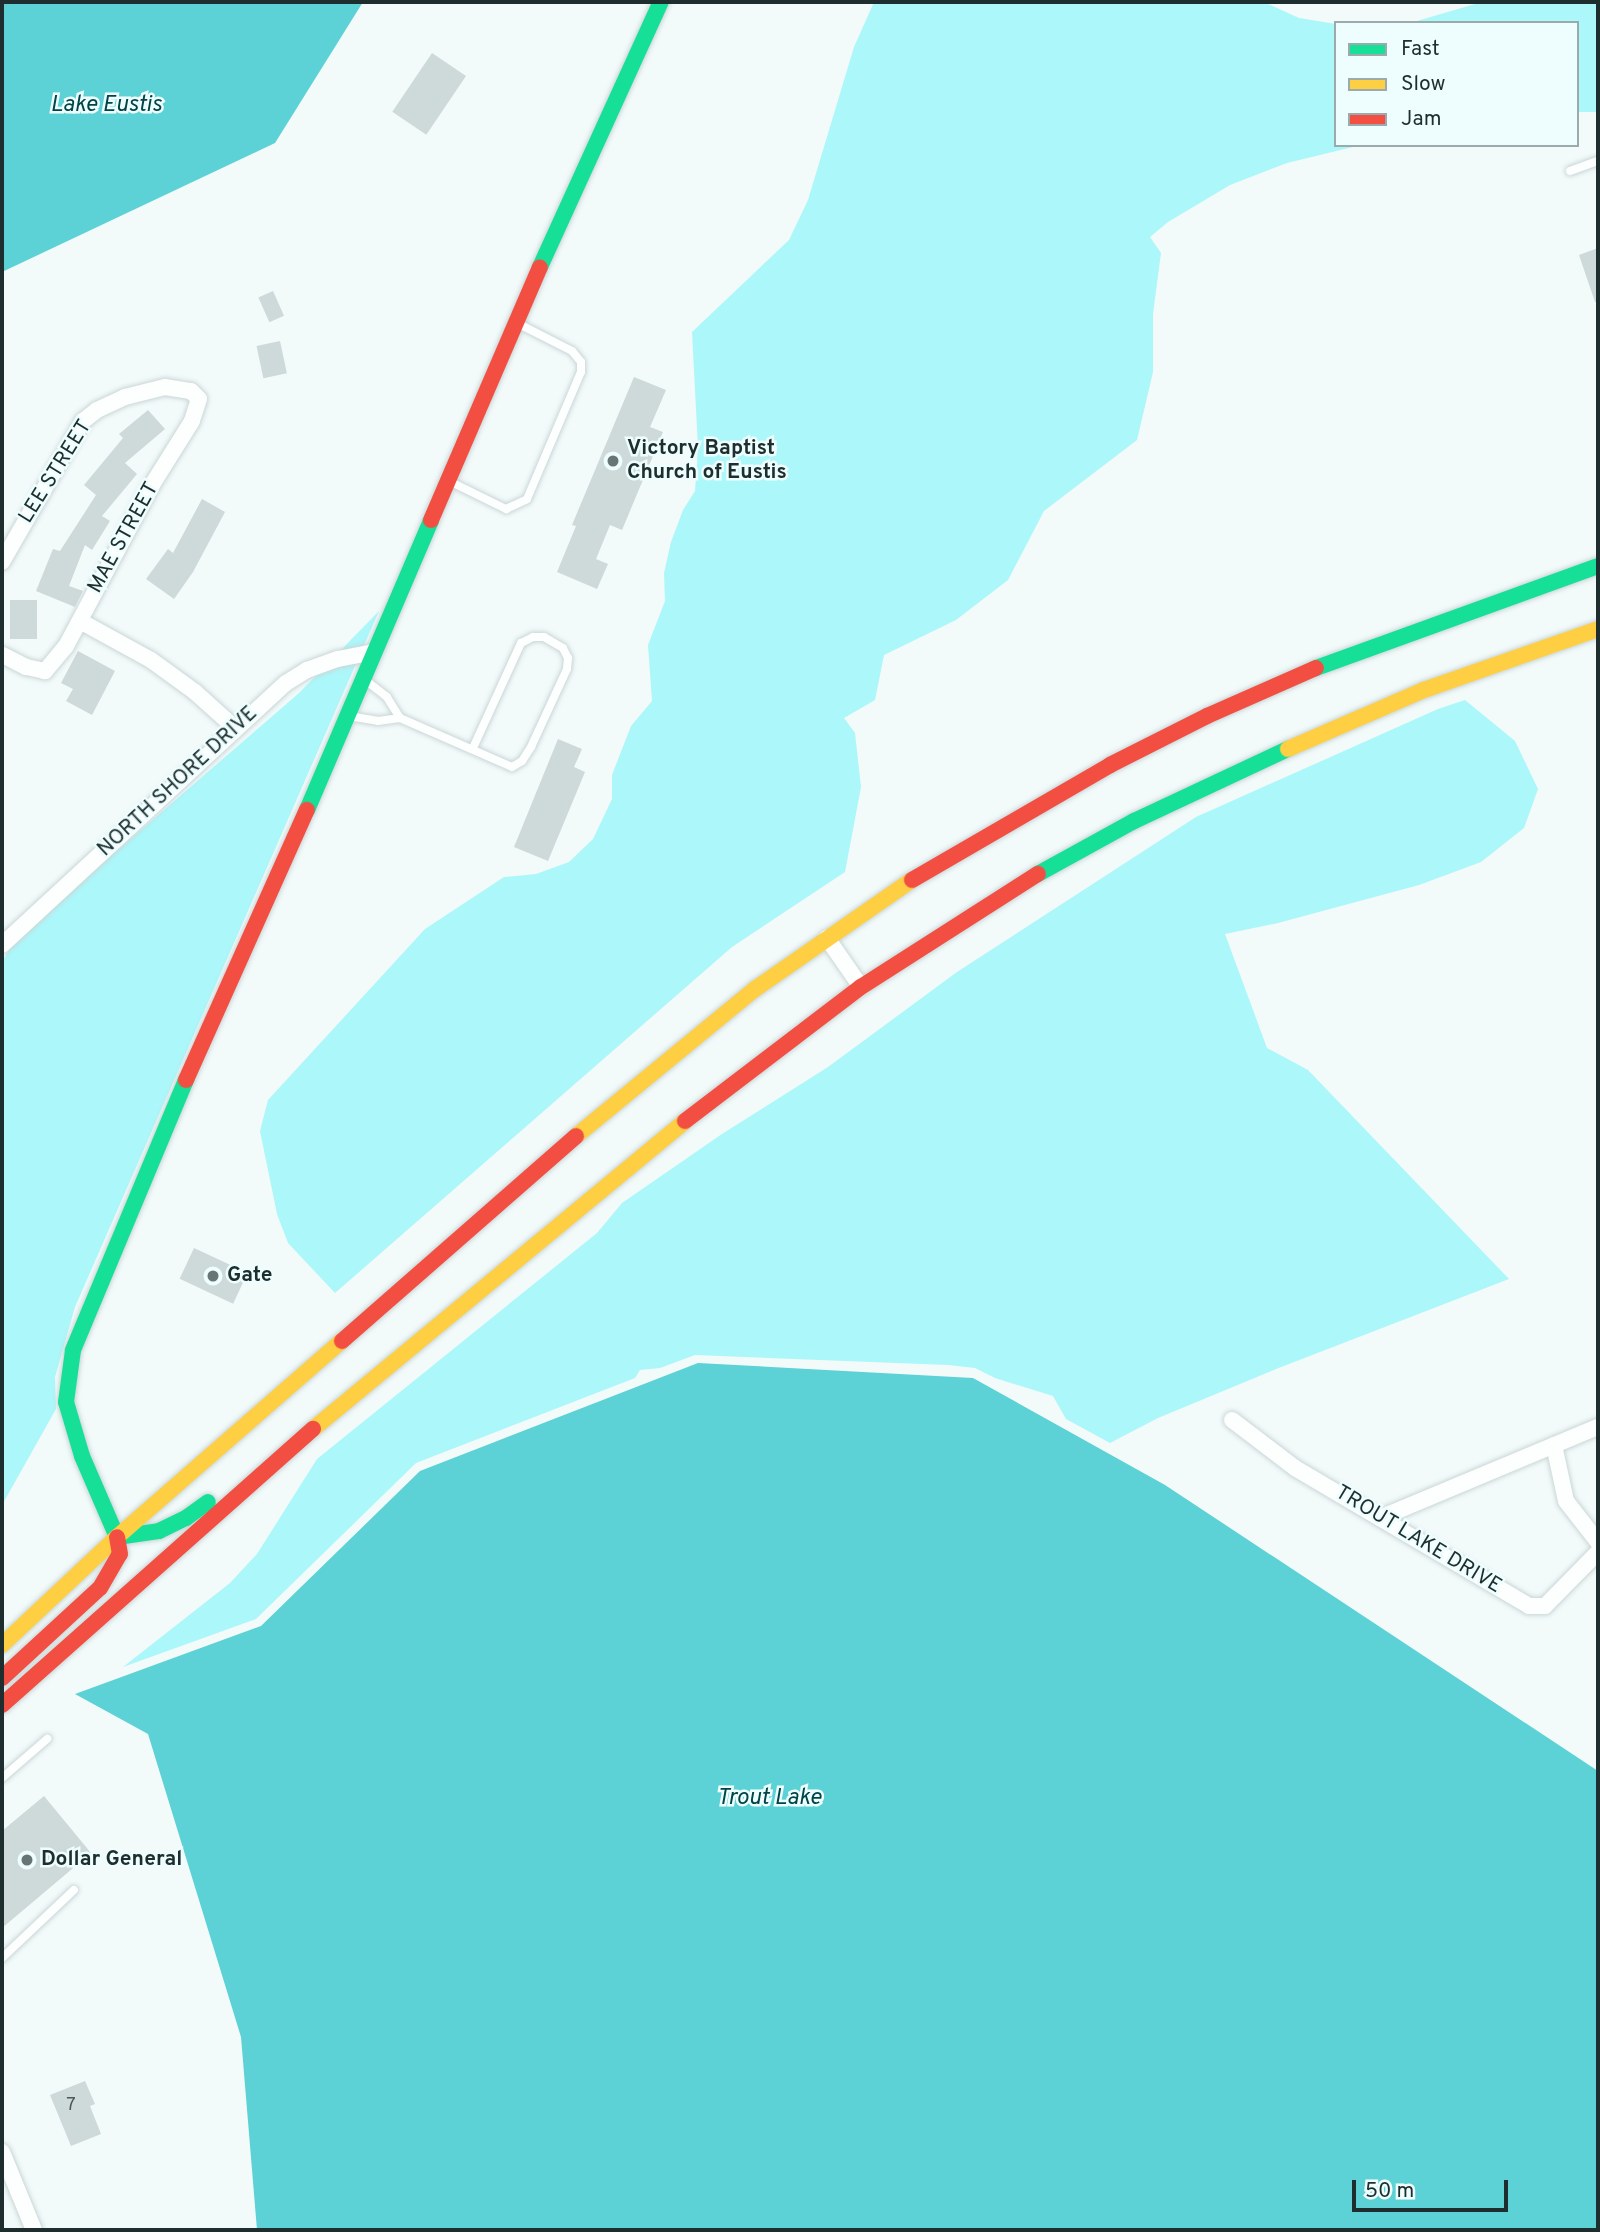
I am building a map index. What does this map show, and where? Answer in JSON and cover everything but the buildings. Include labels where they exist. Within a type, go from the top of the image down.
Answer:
[{"type":"main road","points":[[2,1678],[100,1588],[120,1554],[117,1537],[82,1455],[66,1402],[73,1350],[110,1256],[558,225],[660,2]]},
{"type":"main road","points":[[2,1645],[117,1537],[689,1039],[827,938],[921,874],[1014,818],[1208,716],[1307,671],[1402,634],[1598,566]]},
{"type":"main road","points":[[2,1705],[317,1425],[657,1142],[861,987],[1042,872],[1134,821],[1232,773],[1424,690],[1598,629]]},
{"type":"main road","points":[[117,1537],[159,1531],[186,1518],[317,1425]]},
{"type":"street","name":"LEE STREET","points":[[2,562],[83,421],[97,410],[125,397],[165,387],[191,391],[199,403]]},
{"type":"street","name":"MAE STREET","points":[[2,655],[26,667],[45,671],[66,646],[152,485],[192,421],[199,403]]},
{"type":"street","points":[[80,621],[151,660],[195,692],[236,728]]},
{"type":"street","name":"NORTH SHORE DRIVE","points":[[2,945],[286,683],[307,670],[373,652]]},
{"type":"street","points":[[827,938],[861,987]]},
{"type":"street","name":"TROUT LAKE DRIVE","points":[[1232,1420],[1284,1460],[1529,1606],[1545,1606],[1598,1552]]},
{"type":"street","points":[[1380,1518],[1598,1427]]},
{"type":"street","points":[[1554,1445],[1566,1501],[1598,1542]]},
{"type":"street","points":[[2,2152],[34,2230]]},
{"type":"lane","points":[[1570,171],[1598,162]]},
{"type":"lane","points":[[449,481],[506,509],[527,499],[581,372],[581,362],[572,351],[517,323]]},
{"type":"lane","points":[[346,716],[378,721],[400,718],[512,767],[522,761],[567,669],[568,659],[563,648],[544,637],[533,637],[521,643],[473,748]]},
{"type":"lane","points":[[362,677],[387,697],[400,718]]},
{"type":"lane","points":[[2,1778],[47,1739]]},
{"type":"lane","points":[[2,1958],[74,1890]]},
{"type":"shaded area","points":[[874,2],[1264,2],[1299,18],[1334,24],[1334,147],[1353,147],[1287,163],[1230,185],[1168,222],[1150,237],[1161,253],[1153,314],[1153,372],[1137,440],[1044,511],[1008,580],[956,620],[884,655],[875,700],[844,718],[855,733],[861,787],[845,872],[732,947],[335,1293],[288,1243],[277,1214],[260,1131],[268,1100],[425,929],[504,877],[536,874],[569,862],[593,839],[612,799],[612,775],[631,726],[652,701],[648,645],[665,601],[664,573],[671,542],[683,510],[695,491],[698,448],[692,332],[789,240],[808,200],[854,47]]},
{"type":"shaded area","points":[[1482,2],[1598,2],[1598,112],[1579,112],[1579,21],[1417,21]]},
{"type":"shaded area","points":[[379,611],[75,1307],[55,1377],[56,1409],[2,1505],[2,962],[15,939],[299,693]]},
{"type":"shaded area","points":[[1465,700],[1515,741],[1538,789],[1524,828],[1481,862],[1419,885],[1278,923],[1225,934],[1267,1048],[1308,1070],[1509,1279],[1276,1369],[1158,1418],[1110,1443],[1066,1419],[1053,1396],[995,1378],[975,1368],[695,1355],[660,1368],[640,1370],[635,1378],[416,1463],[256,1619],[123,1667],[230,1583],[257,1554],[317,1459],[597,1233],[622,1203],[722,1134],[828,1067],[957,972],[1196,817],[1438,709]]},
{"type":"water","name":"Lake Eustis","points":[[2,2],[363,2],[275,143],[2,272]]},
{"type":"water","name":"Trout Lake","points":[[698,1363],[973,1378],[1165,1485],[1598,1771],[1598,2230],[257,2230],[241,2037],[148,1734],[75,1694],[261,1626],[420,1471]]},
{"type":"traffic: fast","points":[[540,267],[661,2]]},
{"type":"traffic: fast","points":[[307,810],[431,520]]},
{"type":"traffic: fast","points":[[1316,668],[1598,566]]},
{"type":"traffic: fast","points":[[1038,874],[1134,821],[1288,749]]},
{"type":"traffic: fast","points":[[117,1537],[82,1456],[66,1402],[73,1350],[186,1080]]},
{"type":"traffic: fast","points":[[117,1537],[159,1531],[186,1518],[208,1502]]},
{"type":"traffic: slow","points":[[1288,749],[1424,690],[1598,629]]},
{"type":"traffic: slow","points":[[576,1136],[755,989],[912,880]]},
{"type":"traffic: slow","points":[[313,1429],[685,1121]]},
{"type":"traffic: slow","points":[[2,1645],[117,1537],[342,1341]]},
{"type":"traffic: jam","points":[[431,520],[540,267]]},
{"type":"traffic: jam","points":[[912,880],[1110,765],[1207,716],[1316,668]]},
{"type":"traffic: jam","points":[[186,1080],[307,810]]},
{"type":"traffic: jam","points":[[685,1121],[861,987],[1038,874]]},
{"type":"traffic: jam","points":[[342,1341],[576,1136]]},
{"type":"traffic: jam","points":[[2,1705],[313,1429]]},
{"type":"traffic: jam","points":[[2,1678],[100,1588],[120,1554],[117,1537]]},
{"type":"place","name":"Victory Baptist Church of Eustis","points":[[613,461]]},
{"type":"place","name":"Gate","points":[[213,1276]]},
{"type":"place","name":"Dollar General","points":[[27,1860]]}]
